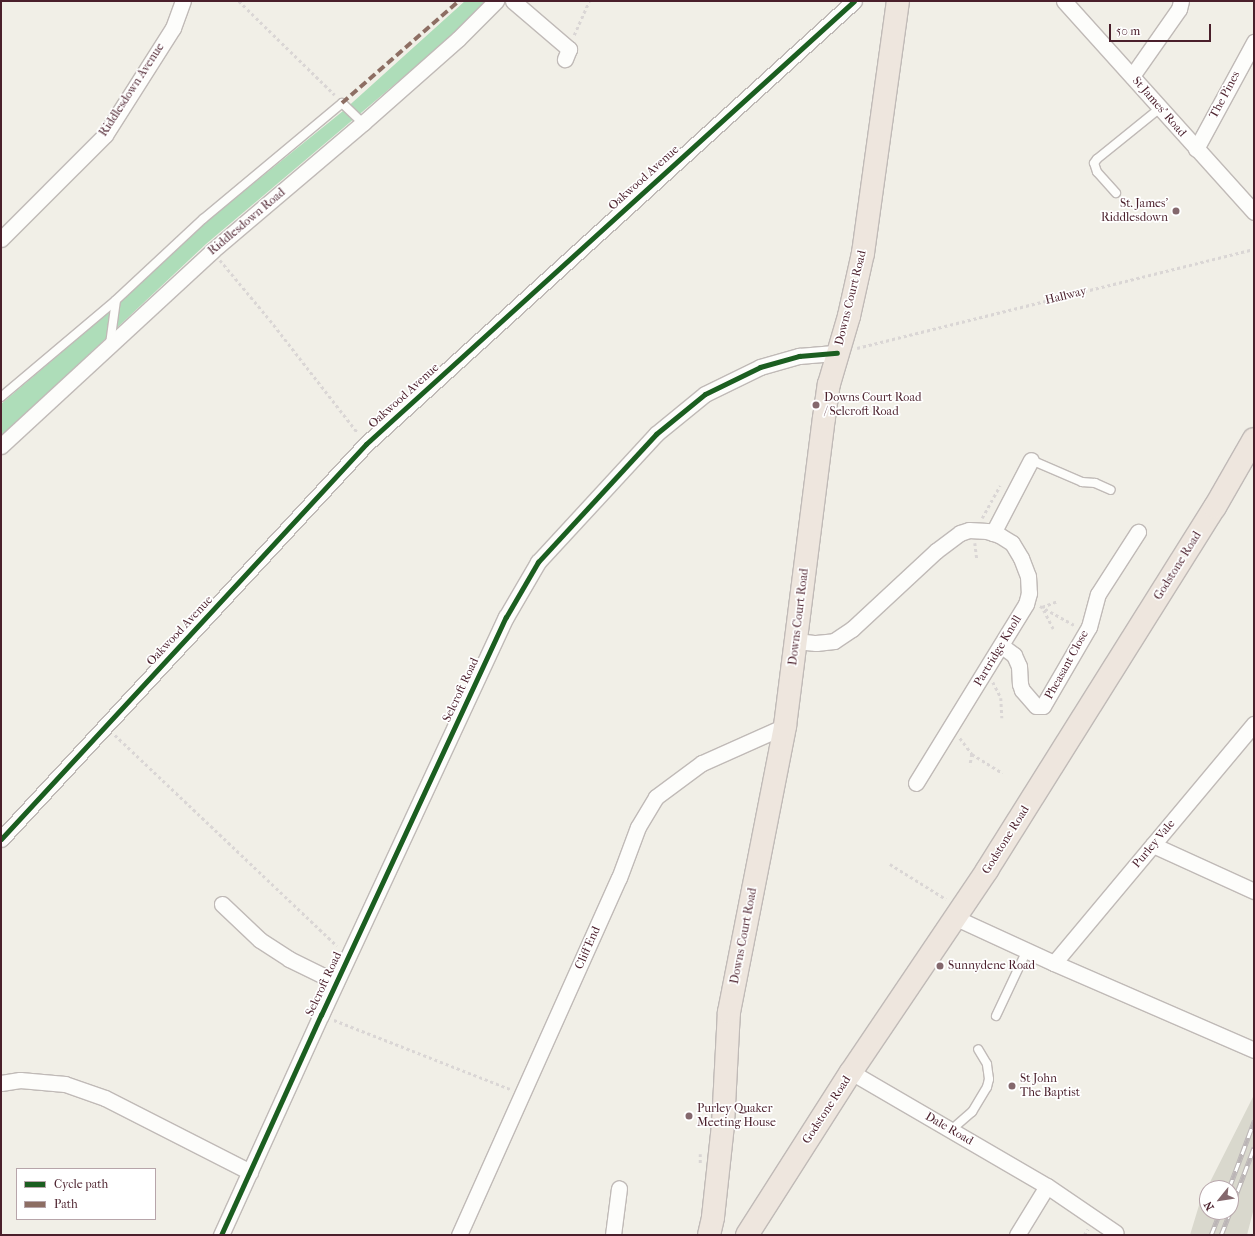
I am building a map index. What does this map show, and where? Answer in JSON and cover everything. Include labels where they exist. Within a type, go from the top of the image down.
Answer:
[{"type":"main road","name":"Downs Court Road","points":[[710,1235],[723,1125],[729,1012],[785,726],[829,384],[849,316],[863,253],[898,1]]},
{"type":"main road","name":"Godstone Road","points":[[747,1235],[852,1072],[956,918],[1215,507],[1254,439]]},
{"type":"street","name":"Riddlesdown Avenue","points":[[1,239],[105,135],[173,28],[183,1]]},
{"type":"street","name":"Riddlesdown Road","points":[[1,446],[212,251],[364,123],[458,39],[496,1]]},
{"type":"street","points":[[513,1],[569,49]]},
{"type":"street","name":"Oakwood Avenue","points":[[1,840],[105,725],[366,444],[854,1]]},
{"type":"street","name":"St James' Road","points":[[1064,1],[1254,212]]},
{"type":"street","points":[[1132,76],[1179,9],[1181,1]]},
{"type":"street","name":"The Pines","points":[[1196,149],[1254,42]]},
{"type":"street","name":"Selcroft Road","points":[[221,1235],[336,982],[506,617],[538,562],[656,434],[704,394],[760,367],[799,356],[837,353]]},
{"type":"street","points":[[796,641],[816,643],[834,641],[852,629],[952,538],[969,530],[986,531],[1032,460]]},
{"type":"street","name":"Partridge Knoll","points":[[916,783],[1002,646],[1026,604],[1029,592],[1028,576],[1017,551],[1006,538],[986,531]]},
{"type":"street","name":"Pheasant Close","points":[[1002,646],[1014,655],[1019,666],[1020,684],[1022,690],[1036,706],[1041,707],[1045,704],[1086,632],[1098,594],[1138,532]]},
{"type":"street","name":"Purley Vale","points":[[1054,963],[1153,845],[1249,740],[1254,724]]},
{"type":"street","name":"Cliff End","points":[[459,1235],[619,878],[638,828],[656,797],[702,762],[785,726]]},
{"type":"street","points":[[1153,845],[1254,891]]},
{"type":"street","points":[[222,904],[260,940],[290,959],[336,982]]},
{"type":"street","points":[[956,918],[1054,963],[1254,1050]]},
{"type":"street","name":"Dale Road","points":[[852,1072],[1047,1186],[1116,1233]]},
{"type":"street","points":[[1,1083],[20,1080],[65,1084],[105,1098],[250,1172]]},
{"type":"street","points":[[1017,1235],[1047,1186]]},
{"type":"street","points":[[613,1235],[619,1188]]},
{"type":"lane","points":[[1,397],[116,300],[204,219],[342,103],[364,123]]},
{"type":"lane","points":[[1116,193],[1097,172],[1094,163],[1160,108]]},
{"type":"lane","points":[[110,344],[116,300]]},
{"type":"lane","points":[[1032,460],[1082,482],[1095,483],[1111,490]]},
{"type":"lane","points":[[996,1016],[1027,950]]},
{"type":"lane","points":[[951,1130],[972,1112],[987,1087],[989,1079],[987,1064],[978,1049]]},
{"type":"path","points":[[239,1],[342,103]]},
{"type":"path","points":[[569,49],[589,1]]},
{"type":"path","points":[[212,251],[270,320],[366,444]]},
{"type":"path","points":[[986,531],[982,517],[1001,484]]},
{"type":"path","points":[[1027,599],[1086,632]]},
{"type":"path","points":[[1042,607],[1058,601]]},
{"type":"path","points":[[1042,607],[1054,629]]},
{"type":"path","points":[[987,669],[1001,698],[1002,718]]},
{"type":"path","points":[[105,725],[348,956]]},
{"type":"path","points":[[951,726],[972,754],[1003,773]]},
{"type":"path","points":[[970,766],[972,754]]},
{"type":"path","points":[[890,864],[943,897]]},
{"type":"path","points":[[349,1026],[500,1086]]},
{"type":"shaded area","points":[[1254,1095],[1254,1208],[1247,1235],[1190,1235],[1199,1205],[1199,1220],[1239,1220],[1239,1180],[1211,1180]]},
{"type":"green space","points":[[465,1],[487,1],[453,35],[206,244],[1,437],[1,404],[115,307],[206,222],[343,111]]},
{"type":"railway","points":[[1232,1180],[1254,1121]]},
{"type":"railway","points":[[1239,1187],[1254,1147]]},
{"type":"railway","points":[[1211,1235],[1217,1220]]},
{"type":"railway","points":[[1221,1235],[1227,1220]]},
{"type":"marked path","points":[[342,103],[459,1]]},
{"type":"cycle path","points":[[1,839],[366,444],[854,1]]},
{"type":"cycle path","points":[[221,1235],[321,1015],[506,617],[538,562],[656,434],[705,394],[760,367],[799,356],[837,353]]},
{"type":"place","name":"St. James' Riddlesdown","points":[[1176,211]]},
{"type":"place","name":"Downs Court Road / Selcroft Road","points":[[816,405]]},
{"type":"place","name":"Sunnydene Road","points":[[940,966]]},
{"type":"place","name":"St John The Baptist","points":[[1012,1086]]},
{"type":"place","name":"Purley Quaker Meeting House","points":[[689,1116]]}]
